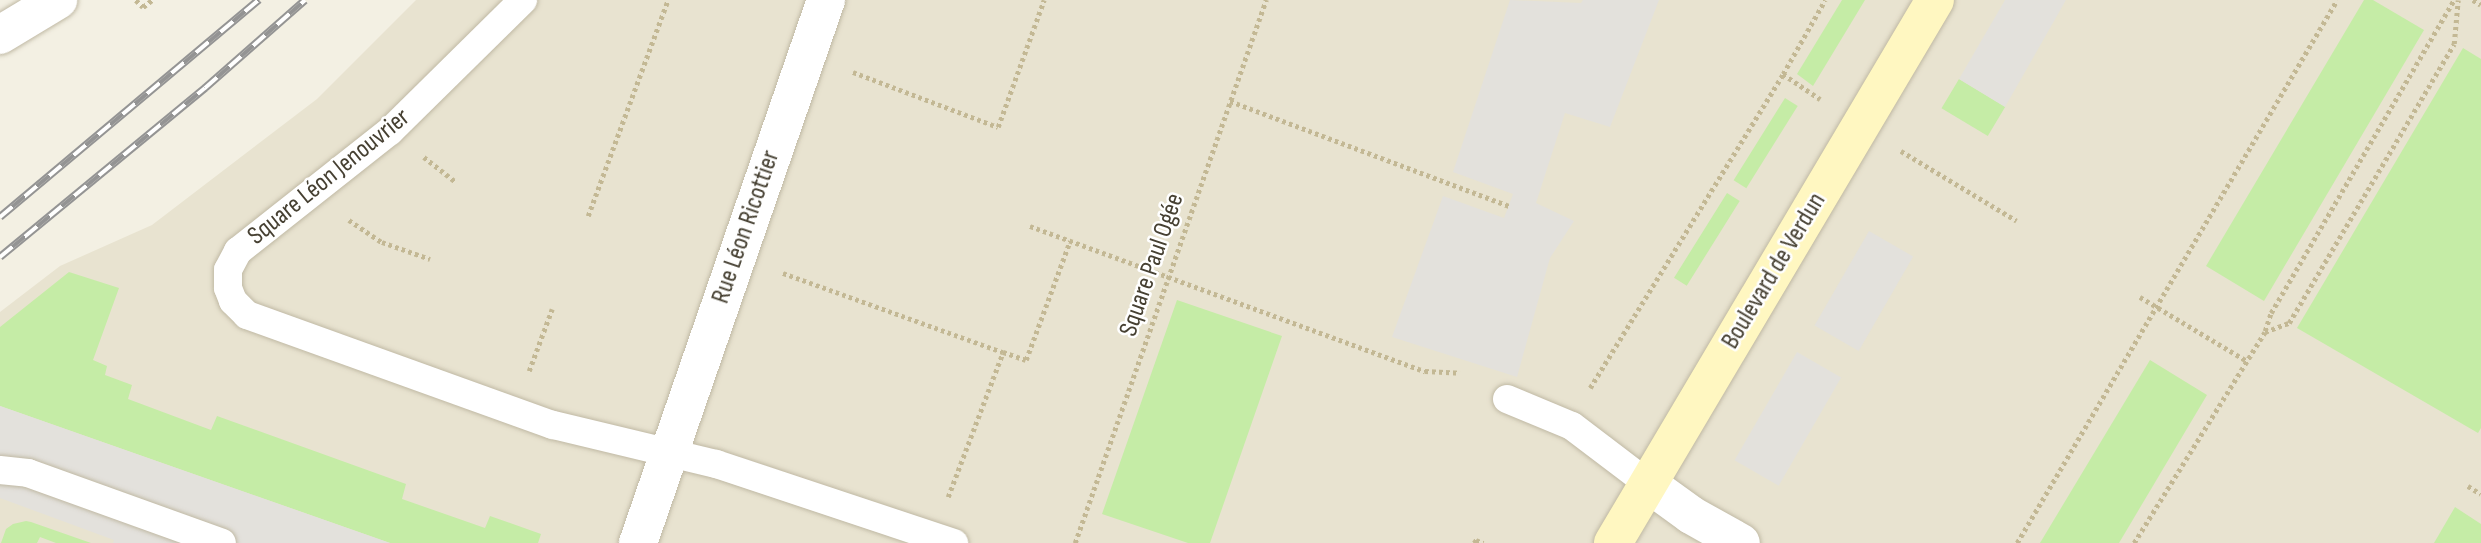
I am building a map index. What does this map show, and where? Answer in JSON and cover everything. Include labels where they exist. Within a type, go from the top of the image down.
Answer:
[{"type":"main road","name":"Boulevard de Verdun","points":[[1613,543],[1935,0]]},
{"type":"street","points":[[0,36],[58,0]]},
{"type":"street","name":"Rue Léon Ricottier","points":[[638,543],[826,0]]},
{"type":"street","points":[[1647,483],[1691,514],[1741,543]]},
{"type":"lane","name":"Square Léon Jenouvrier","points":[[523,0],[390,131],[238,251],[228,270],[228,288],[233,302],[247,314],[553,425],[667,454]]},
{"type":"lane","points":[[1507,399],[1572,426],[1647,483]]},
{"type":"lane","points":[[667,454],[716,464],[943,540]]},
{"type":"lane","points":[[0,470],[28,473],[222,543]]},
{"type":"path","points":[[136,0],[143,8],[152,0]]},
{"type":"path","points":[[588,216],[668,0]]},
{"type":"path","points":[[806,54],[998,127],[1044,0]]},
{"type":"path","name":"Square Paul Ogée","points":[[1075,543],[1266,0]]},
{"type":"path","points":[[1572,426],[1598,372],[1783,74],[1825,0]]},
{"type":"path","points":[[2017,543],[2337,0]]},
{"type":"path","points":[[2265,332],[2289,323],[2455,44],[2456,0]]},
{"type":"path","points":[[2134,543],[2265,332],[2271,313],[2456,0]]},
{"type":"path","points":[[2473,0],[2481,5]]},
{"type":"path","points":[[1230,102],[1509,206]]},
{"type":"path","points":[[1906,155],[2017,220]]},
{"type":"path","points":[[312,195],[382,242],[430,259]]},
{"type":"path","points":[[1030,226],[1425,371],[1460,373]]},
{"type":"path","points":[[736,257],[1026,360],[1070,241]]},
{"type":"path","points":[[2140,297],[2247,361]]},
{"type":"path","points":[[514,411],[552,309]]},
{"type":"path","points":[[943,540],[1003,352]]},
{"type":"path","points":[[2468,486],[2481,494]]},
{"type":"path","points":[[1474,543],[1476,540],[1483,543]]},
{"type":"shaded area","points":[[416,0],[2481,0],[2481,543],[0,543],[0,312],[60,266],[152,225],[317,99]]},
{"type":"shaded area","points":[[1510,0],[1581,3],[1583,0],[1659,0],[1610,127],[1565,113],[1536,203],[1574,221],[1550,258],[1517,377],[1392,337],[1443,196],[1504,218],[1513,194],[1453,172]]},
{"type":"shaded area","points":[[2005,0],[2066,0],[2005,107],[1959,79]]},
{"type":"shaded area","points":[[1869,231],[1913,256],[1859,351],[1814,325]]},
{"type":"shaded area","points":[[1797,352],[1841,378],[1779,486],[1734,460]]},
{"type":"shaded area","points":[[0,406],[390,543],[113,543],[114,540],[0,498]]},
{"type":"green space","points":[[1842,0],[1865,0],[1813,86],[1797,74]]},
{"type":"green space","points":[[2364,0],[2373,0],[2424,30],[2264,301],[2206,266]]},
{"type":"green space","points":[[2463,48],[2481,59],[2481,428],[2478,433],[2297,328]]},
{"type":"green space","points":[[1959,79],[2005,107],[1988,136],[1941,108]]},
{"type":"green space","points":[[1785,98],[1798,106],[1746,188],[1734,180]]},
{"type":"green space","points":[[1727,193],[1740,201],[1687,286],[1674,278]]},
{"type":"green space","points":[[69,272],[119,288],[93,360],[107,366],[105,375],[132,385],[128,399],[211,430],[217,416],[406,484],[402,499],[485,528],[490,516],[541,534],[538,543],[390,543],[0,406],[0,327]]},
{"type":"green space","points":[[1177,300],[1282,336],[1210,543],[1188,543],[1102,514]]},
{"type":"green space","points":[[2150,360],[2207,395],[2119,543],[2040,543]]},
{"type":"green space","points":[[2455,507],[2481,524],[2481,543],[2434,543]]},
{"type":"green space","points":[[26,521],[91,543],[56,543],[40,537],[37,543],[1,543],[6,529]]},
{"type":"railway","points":[[0,217],[259,0]]},
{"type":"railway","points":[[0,257],[205,88],[305,0]]}]
